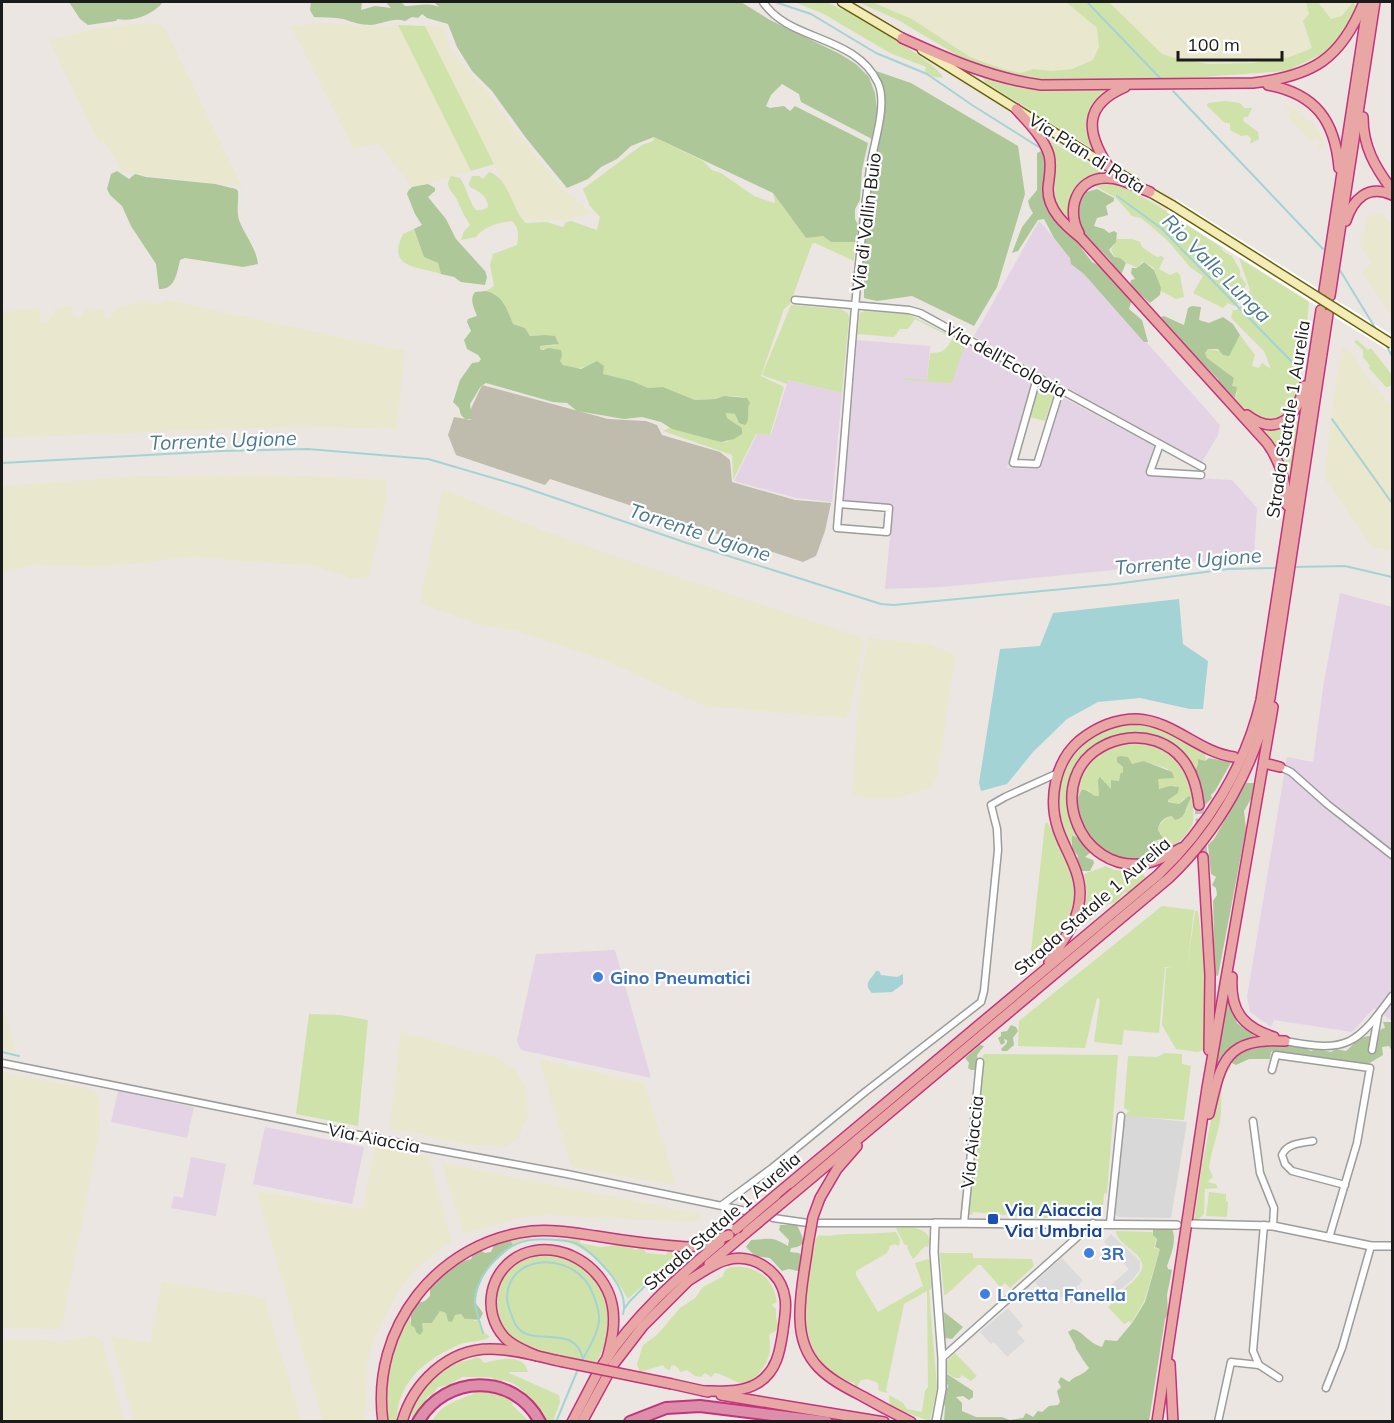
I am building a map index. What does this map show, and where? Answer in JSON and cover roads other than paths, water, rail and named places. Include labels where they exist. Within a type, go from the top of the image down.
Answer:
[{"type":"highway","points":[[903,38],[951,60],[1016,82],[1041,85],[1253,83],[1277,81],[1296,76],[1328,57],[1351,30],[1366,2]]},
{"type":"highway","points":[[1366,2],[1339,189],[1327,293],[1346,219],[1357,199],[1374,191],[1392,195]]},
{"type":"highway","points":[[1338,249],[1375,2]]},
{"type":"highway","points":[[1365,74],[1363,119],[1366,144],[1373,163],[1392,190]]},
{"type":"highway","points":[[1253,83],[1293,92],[1320,111],[1334,138],[1339,161],[1339,189]]},
{"type":"highway","points":[[1108,166],[1093,138],[1091,126],[1094,114],[1105,98],[1129,85]]},
{"type":"highway","points":[[1016,109],[1048,153],[1050,166],[1048,195],[1064,223],[1081,238],[1267,443],[1278,461],[1286,490],[1288,528]]},
{"type":"highway","points":[[1081,238],[1074,223],[1072,210],[1078,193],[1086,184],[1108,178],[1150,192]]},
{"type":"highway","name":"Strada Statale 1 Aurelia","points":[[608,1363],[625,1333],[649,1306],[690,1268],[1158,875],[1188,844],[1219,799],[1232,777],[1254,727],[1264,683],[1281,600],[1325,312],[1317,332],[1288,528],[1289,546]]},
{"type":"highway","points":[[1232,404],[1259,423],[1277,424],[1291,417],[1300,402],[1310,352],[1317,332]]},
{"type":"highway","name":"Strada Statale 1 Aurelia","points":[[608,1363],[686,1282],[1150,894],[1190,857],[1222,813],[1253,754],[1266,714],[1276,663],[1281,600]]},
{"type":"highway","points":[[1157,1422],[1207,1088],[1246,853],[1269,736],[1276,663]]},
{"type":"highway","points":[[1043,972],[1074,924],[1080,900],[1078,877],[1058,829],[1055,814],[1054,794],[1058,773],[1068,753],[1083,737],[1101,726],[1124,720],[1155,722],[1168,726],[1218,754],[1233,758]]},
{"type":"highway","points":[[1188,844],[1166,857],[1144,864],[1110,859],[1090,846],[1079,829],[1072,806],[1074,782],[1083,764],[1103,746],[1124,738],[1148,739],[1170,748],[1185,762],[1193,778],[1198,806]]},
{"type":"highway","points":[[1268,764],[1280,767]]},
{"type":"highway","points":[[1203,857],[1210,975],[1207,1088]]},
{"type":"highway","points":[[1233,942],[1231,995],[1238,1013],[1253,1028],[1285,1041]]},
{"type":"highway","points":[[1199,1144],[1206,1127],[1220,1070],[1227,1057],[1239,1048],[1254,1042],[1285,1041]]},
{"type":"highway","points":[[876,1124],[843,1161],[820,1198],[813,1217],[808,1245],[800,1317],[803,1338],[810,1358],[819,1370],[831,1380],[911,1422]]},
{"type":"highway","points":[[383,1422],[382,1377],[386,1356],[396,1327],[426,1283],[439,1271],[470,1250],[508,1235],[540,1231],[687,1247],[702,1245],[732,1232]]},
{"type":"highway","points":[[537,1356],[505,1338],[493,1316],[490,1301],[495,1279],[506,1265],[527,1252],[545,1250],[567,1254],[581,1261],[593,1270],[606,1287],[612,1302],[614,1317],[608,1363]]},
{"type":"highway","points":[[686,1282],[724,1260],[743,1258],[757,1262],[775,1275],[785,1297],[780,1351],[771,1371],[750,1387],[704,1391]]},
{"type":"highway","points":[[1170,1335],[1173,1422]]},
{"type":"highway","points":[[402,1421],[412,1395],[435,1370],[465,1353],[489,1349],[537,1356],[784,1406],[884,1422]]},
{"type":"highway","points":[[572,1422],[602,1375],[582,1422]]},
{"type":"highway","points":[[418,1422],[427,1408],[443,1395],[462,1387],[480,1384],[496,1386],[513,1393],[528,1405],[540,1422]]},
{"type":"highway","points":[[630,1422],[666,1408],[700,1406],[828,1422]]},
{"type":"main road","name":"Via Pian di Rota","points":[[842,2],[1172,205],[1392,344]]},
{"type":"street","name":"Via di Vallin Buio","points":[[764,2],[774,15],[833,43],[864,62],[879,85],[882,102],[870,167],[857,305],[839,504],[837,528],[887,532],[889,508],[839,504]]},
{"type":"street","name":"Via dell'Ecologia","points":[[795,300],[909,310],[920,314],[1202,467]]},
{"type":"street","points":[[1037,378],[1013,463],[1037,464],[1060,390]]},
{"type":"street","points":[[1160,444],[1150,472],[1202,476]]},
{"type":"street","points":[[1280,767],[1291,772],[1327,804],[1392,855]]},
{"type":"street","points":[[722,1205],[981,1002],[998,850],[997,829],[991,805],[1058,773]]},
{"type":"street","points":[[1285,1041],[1318,1046],[1340,1046],[1350,1043],[1365,1032],[1392,996]]},
{"type":"street","points":[[1372,1050],[1378,1016]]},
{"type":"street","points":[[1272,1070],[1276,1055],[1370,1068],[1357,1143],[1329,1238]]},
{"type":"street","name":"Via Aiaccia","points":[[964,1223],[980,1062]]},
{"type":"street","name":"Via Aiaccia","points":[[2,1064],[746,1211]]},
{"type":"street","points":[[1110,1223],[1121,1116]]},
{"type":"street","points":[[1253,1121],[1260,1173],[1274,1208],[1273,1226]]},
{"type":"street","points":[[1313,1142],[1298,1143],[1285,1149],[1282,1155],[1285,1164],[1292,1171],[1345,1185]]},
{"type":"street","points":[[773,1218],[808,1223]]},
{"type":"street","points":[[817,1223],[1177,1225]]},
{"type":"street","points":[[935,1223],[934,1252],[942,1358],[942,1389],[936,1422]]},
{"type":"street","points":[[942,1358],[1093,1223]]},
{"type":"street","points":[[1193,1224],[1264,1225],[1371,1246],[1392,1246]]},
{"type":"street","points":[[1259,1365],[1253,1352],[1264,1225]]},
{"type":"street","points":[[1326,1388],[1342,1348],[1371,1246]]},
{"type":"street","points":[[1218,1422],[1231,1362],[1259,1365],[1279,1378]]},
{"type":"water","points":[[1179,599],[1183,644],[1208,661],[1203,709],[1190,709],[1140,698],[1098,702],[1067,719],[1033,752],[1007,784],[981,791],[979,783],[1000,649],[1040,646],[1053,613]]},
{"type":"water","points":[[876,971],[879,971],[881,975],[897,977],[903,974],[903,984],[892,992],[872,993],[868,984]]},
{"type":"waterway","name":"Rio Valle Lunga","points":[[775,2],[811,14],[876,53],[927,74],[1042,149]]},
{"type":"waterway","points":[[1087,2],[1161,79]]},
{"type":"waterway","points":[[1173,91],[1323,249]]},
{"type":"waterway","name":"Rio Valle Lunga","points":[[1117,196],[1161,228],[1293,363]]},
{"type":"waterway","points":[[1338,267],[1377,331]]},
{"type":"waterway","points":[[1385,343],[1392,356]]},
{"type":"waterway","name":"Rio Valle Lunga","points":[[1332,419],[1392,503]]},
{"type":"waterway","name":"Torrente Ugione","points":[[2,463],[221,451],[308,449],[428,459],[520,486],[687,543],[881,604],[894,605],[1115,584],[1228,569],[1278,568]]},
{"type":"waterway","name":"Torrente Ugione","points":[[1293,567],[1345,566],[1392,577]]},
{"type":"waterway","points":[[2,1052],[19,1056]]},
{"type":"waterway","points":[[483,1333],[475,1302],[476,1292],[484,1273],[507,1250],[516,1244],[533,1239],[571,1242],[588,1251],[618,1285],[623,1299],[623,1314]]},
{"type":"waterway","points":[[625,1308],[664,1267],[687,1255]]},
{"type":"waterway","points":[[580,1364],[583,1359],[589,1349],[594,1338],[599,1321],[595,1299],[589,1286],[584,1279],[563,1265],[538,1263],[516,1274],[510,1284],[507,1298],[518,1328],[534,1336],[563,1338],[572,1342],[579,1348],[583,1359]]},
{"type":"waterway","points":[[556,1422],[578,1369]]},
{"type":"tunnel","points":[[1199,805],[1203,857]]},
{"type":"place","name":"Gino Pneumatici","points":[[598,977]]},
{"type":"place","name":"Via Aiaccia Via Umbria","points":[[993,1219]]},
{"type":"place","name":"3R","points":[[1089,1253]]},
{"type":"place","name":"Loretta Fanella","points":[[985,1294]]}]
